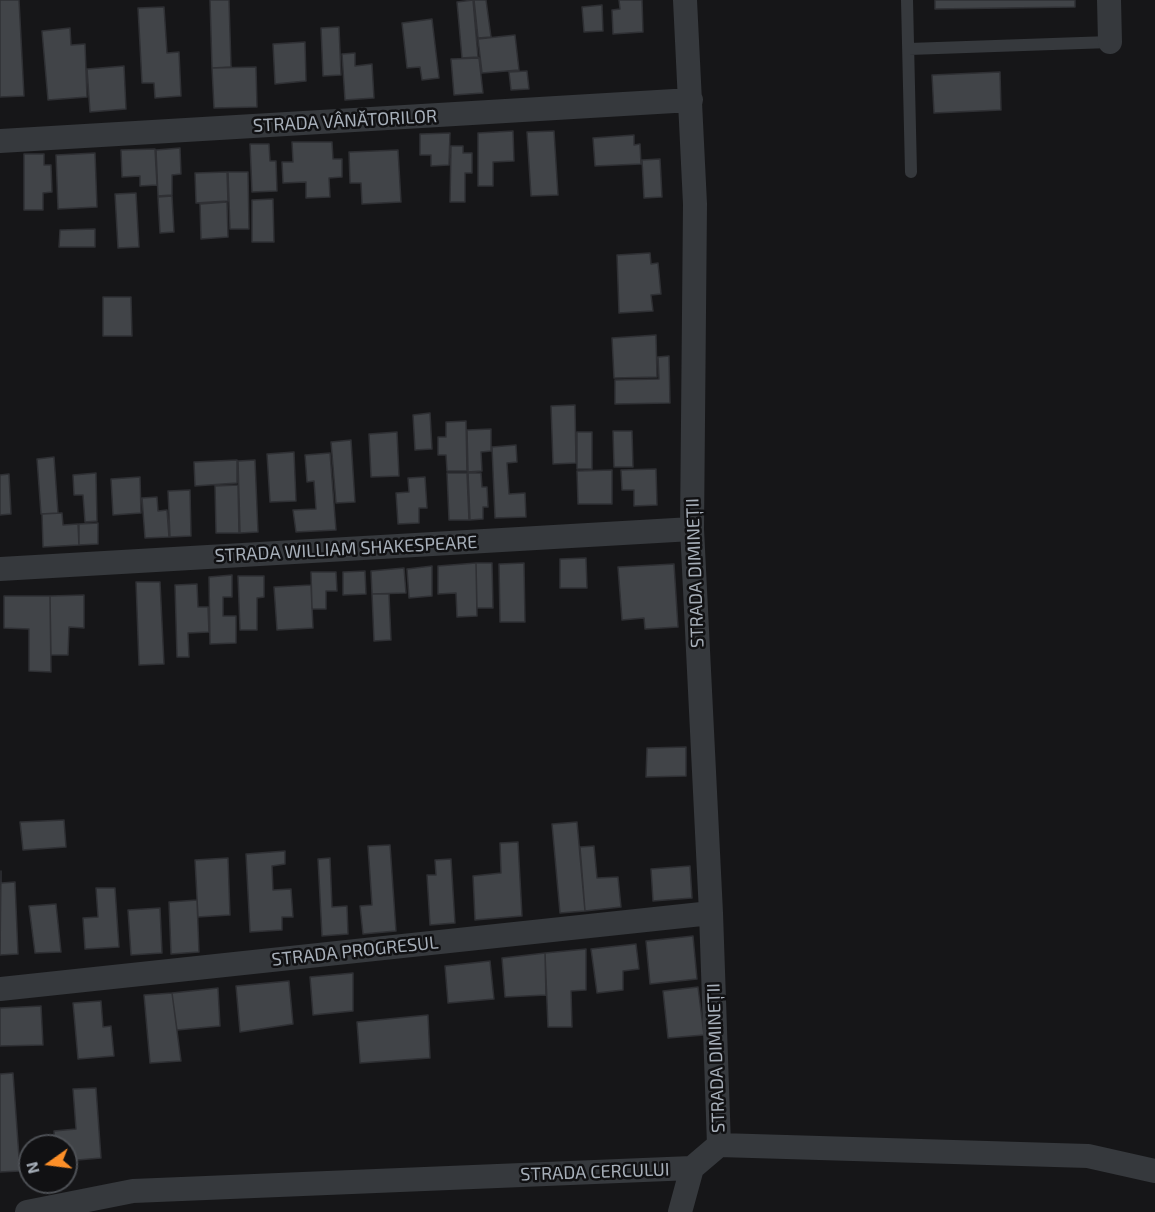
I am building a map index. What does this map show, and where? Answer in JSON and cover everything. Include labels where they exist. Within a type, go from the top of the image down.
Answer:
[{"type":"street","name":"STRADA DIMINEȚII","points":[[685,0],[695,204],[692,529],[711,913],[719,1145]]},
{"type":"street","points":[[1109,0],[1110,42]]},
{"type":"street","name":"STRADA VÂNĂTORILOR","points":[[0,141],[691,100]]},
{"type":"street","name":"STRADA WILLIAM SHAKESPEARE","points":[[0,569],[692,529]]},
{"type":"street","name":"STRADA PROGRESUL","points":[[0,989],[711,913]]},
{"type":"street","points":[[719,1145],[1088,1156],[1155,1171]]},
{"type":"street","name":"STRADA CERCULUI","points":[[27,1212],[133,1191],[692,1168],[719,1145]]},
{"type":"street","points":[[680,1212],[692,1168]]},
{"type":"lane","points":[[907,0],[912,172]]},
{"type":"lane","points":[[909,49],[1110,42]]},
{"type":"building","points":[[0,0],[19,0],[24,96],[0,97]]},
{"type":"building","points":[[210,0],[229,0],[231,67],[212,68]]},
{"type":"building","points":[[473,0],[478,57],[462,58],[457,2]]},
{"type":"building","points":[[474,0],[486,0],[491,37],[478,38]]},
{"type":"building","points":[[619,0],[642,0],[643,32],[613,34],[612,10],[620,9]]},
{"type":"building","points":[[935,0],[1075,0],[1075,7],[935,9]]},
{"type":"building","points":[[602,5],[603,31],[584,32],[582,7]]},
{"type":"building","points":[[164,7],[167,53],[179,52],[181,96],[155,98],[154,83],[142,83],[138,8]]},
{"type":"building","points":[[432,19],[439,78],[422,80],[420,67],[407,68],[402,23]]},
{"type":"building","points":[[339,27],[341,75],[323,76],[321,28]]},
{"type":"building","points":[[70,28],[71,45],[85,44],[87,97],[48,100],[42,31]]},
{"type":"building","points":[[515,35],[519,70],[482,73],[478,39]]},
{"type":"building","points":[[305,42],[306,81],[275,84],[273,44]]},
{"type":"building","points":[[355,53],[355,66],[372,64],[374,98],[345,100],[342,54]]},
{"type":"building","points":[[479,58],[483,93],[454,95],[451,59]]},
{"type":"building","points":[[124,66],[126,109],[90,112],[87,69]]},
{"type":"building","points":[[256,67],[257,107],[214,108],[212,68]]},
{"type":"building","points":[[527,71],[529,89],[511,90],[509,72]]},
{"type":"building","points":[[1000,72],[1001,110],[934,113],[932,75]]},
{"type":"building","points":[[513,131],[514,161],[493,162],[493,186],[478,186],[478,133]]},
{"type":"building","points":[[554,131],[558,195],[531,196],[527,132]]},
{"type":"building","points":[[450,133],[449,165],[431,166],[431,155],[420,155],[420,134]]},
{"type":"building","points":[[634,135],[634,145],[640,144],[641,164],[595,166],[593,138]]},
{"type":"building","points":[[292,142],[332,142],[333,159],[342,159],[342,177],[329,178],[330,197],[306,198],[306,182],[283,183],[282,162],[293,162]]},
{"type":"building","points":[[250,144],[269,144],[270,161],[276,161],[277,191],[252,192]]},
{"type":"building","points":[[451,146],[463,146],[463,153],[472,153],[472,173],[465,173],[465,202],[450,202]]},
{"type":"building","points":[[180,148],[181,174],[172,175],[172,195],[158,196],[156,150]]},
{"type":"building","points":[[155,149],[157,185],[140,186],[140,176],[122,177],[121,150]]},
{"type":"building","points":[[398,150],[401,202],[362,204],[361,183],[350,183],[349,152]]},
{"type":"building","points":[[95,153],[97,207],[58,209],[56,155]]},
{"type":"building","points":[[24,154],[44,154],[44,165],[51,165],[52,192],[43,193],[43,210],[24,210]]},
{"type":"building","points":[[660,159],[662,197],[644,198],[642,160]]},
{"type":"building","points":[[227,172],[228,201],[196,203],[195,173]]},
{"type":"building","points":[[228,172],[248,172],[249,229],[230,229]]},
{"type":"building","points":[[136,193],[139,247],[118,248],[115,194]]},
{"type":"building","points":[[172,196],[174,232],[160,233],[158,197]]},
{"type":"building","points":[[273,199],[274,242],[252,242],[252,200]]},
{"type":"building","points":[[227,202],[228,237],[201,239],[200,204]]},
{"type":"building","points":[[95,229],[95,247],[59,247],[60,230]]},
{"type":"building","points":[[650,253],[651,264],[658,263],[661,294],[651,295],[653,311],[619,313],[617,255]]},
{"type":"building","points":[[103,297],[131,297],[132,336],[103,336]]},
{"type":"building","points":[[656,335],[657,377],[614,378],[612,338]]},
{"type":"building","points":[[669,356],[670,403],[615,404],[615,380],[659,379],[658,357]]},
{"type":"building","points":[[575,405],[576,463],[553,464],[551,406]]},
{"type":"building","points":[[430,413],[432,449],[415,450],[413,415]]},
{"type":"building","points":[[466,421],[467,471],[447,471],[446,455],[438,455],[438,437],[446,437],[446,422]]},
{"type":"building","points":[[491,429],[491,451],[481,452],[482,471],[468,472],[467,430]]},
{"type":"building","points":[[613,431],[632,431],[633,467],[614,467]]},
{"type":"building","points":[[397,432],[399,476],[371,477],[369,434]]},
{"type":"building","points":[[577,432],[592,432],[592,469],[577,469]]},
{"type":"building","points":[[351,440],[355,502],[336,503],[331,442]]},
{"type":"building","points":[[516,445],[517,462],[507,463],[509,494],[525,493],[526,517],[495,518],[492,447]]},
{"type":"building","points":[[294,452],[296,501],[270,502],[267,454]]},
{"type":"building","points":[[330,453],[336,530],[296,532],[293,510],[316,509],[314,481],[307,482],[305,455]]},
{"type":"building","points":[[54,457],[58,513],[41,514],[37,459]]},
{"type":"building","points":[[237,460],[237,483],[195,486],[194,462]]},
{"type":"building","points":[[255,460],[258,532],[240,533],[238,461]]},
{"type":"building","points":[[656,469],[657,505],[634,506],[634,490],[622,490],[621,470]]},
{"type":"building","points":[[612,470],[612,504],[578,504],[577,471]]},
{"type":"building","points":[[96,473],[97,521],[85,522],[83,495],[74,495],[73,475]]},
{"type":"building","points":[[447,473],[467,473],[469,520],[449,520]]},
{"type":"building","points":[[468,473],[481,473],[482,487],[487,487],[488,507],[483,507],[483,519],[470,520]]},
{"type":"building","points":[[9,474],[11,514],[0,515],[0,475]]},
{"type":"building","points":[[140,477],[141,513],[113,515],[111,479]]},
{"type":"building","points":[[425,477],[427,508],[419,508],[419,523],[398,524],[396,493],[409,492],[408,478]]},
{"type":"building","points":[[238,485],[239,533],[216,533],[215,486]]},
{"type":"building","points":[[190,490],[191,536],[170,537],[168,491]]},
{"type":"building","points":[[157,497],[158,511],[167,510],[169,537],[145,538],[142,498]]},
{"type":"building","points":[[62,513],[63,525],[78,524],[79,545],[43,547],[42,514]]},
{"type":"building","points":[[98,523],[98,544],[79,545],[79,524]]},
{"type":"building","points":[[586,558],[587,588],[560,588],[560,559]]},
{"type":"building","points":[[476,563],[477,616],[457,617],[456,593],[438,594],[438,566]]},
{"type":"building","points":[[476,563],[492,563],[493,608],[477,608]]},
{"type":"building","points":[[524,563],[525,622],[500,622],[499,564]]},
{"type":"building","points":[[674,564],[678,627],[645,629],[644,618],[622,620],[618,567]]},
{"type":"building","points":[[432,566],[432,596],[409,598],[407,569]]},
{"type":"building","points":[[404,568],[406,593],[372,594],[371,571]]},
{"type":"building","points":[[365,571],[366,594],[343,595],[343,572]]},
{"type":"building","points":[[311,572],[336,572],[337,591],[326,591],[326,609],[312,609]]},
{"type":"building","points":[[232,575],[232,597],[223,597],[223,616],[236,616],[236,643],[210,644],[209,577]]},
{"type":"building","points":[[238,576],[264,576],[264,597],[257,598],[257,630],[240,630]]},
{"type":"building","points":[[136,582],[160,582],[164,664],[139,665]]},
{"type":"building","points":[[197,584],[198,607],[208,607],[209,632],[188,633],[189,657],[177,657],[175,585]]},
{"type":"building","points":[[311,585],[313,628],[277,630],[274,587]]},
{"type":"building","points":[[372,594],[389,594],[391,640],[374,641]]},
{"type":"building","points":[[84,595],[84,628],[69,627],[68,655],[51,655],[50,596]]},
{"type":"building","points":[[4,596],[50,596],[51,672],[29,671],[29,629],[4,628]]},
{"type":"building","points":[[686,747],[686,776],[646,777],[647,748]]},
{"type":"building","points":[[64,820],[66,847],[23,850],[20,822]]},
{"type":"building","points":[[577,822],[585,911],[560,913],[552,824]]},
{"type":"building","points":[[518,842],[522,916],[475,920],[473,876],[501,873],[500,843]]},
{"type":"building","points":[[390,845],[396,931],[363,934],[360,906],[372,905],[368,846]]},
{"type":"building","points":[[594,846],[597,878],[618,877],[621,907],[585,911],[580,847]]},
{"type":"building","points":[[285,851],[285,864],[272,866],[273,890],[291,889],[293,917],[282,917],[282,930],[250,932],[246,854]]},
{"type":"building","points":[[228,858],[230,915],[198,917],[195,860]]},
{"type":"building","points":[[330,858],[332,907],[347,906],[348,934],[322,936],[318,859]]},
{"type":"building","points":[[451,859],[455,923],[430,925],[427,875],[436,875],[435,860]]},
{"type":"building","points":[[690,866],[692,898],[653,901],[651,869]]},
{"type":"building","points":[[1,871],[1,883],[15,882],[18,954],[0,955]]},
{"type":"building","points":[[96,888],[115,888],[119,947],[85,949],[83,918],[98,917]]},
{"type":"building","points":[[197,900],[199,952],[171,954],[169,902]]},
{"type":"building","points":[[56,904],[61,952],[35,953],[29,906]]},
{"type":"building","points":[[160,908],[162,953],[131,955],[128,910]]},
{"type":"building","points":[[693,936],[697,979],[650,984],[646,941]]},
{"type":"building","points":[[636,944],[639,969],[623,971],[623,990],[597,993],[591,949]]},
{"type":"building","points":[[586,949],[586,990],[571,991],[572,1027],[548,1027],[545,953]]},
{"type":"building","points":[[545,953],[546,995],[505,997],[502,958]]},
{"type":"building","points":[[490,961],[494,999],[448,1003],[445,966]]},
{"type":"building","points":[[353,973],[353,1011],[313,1015],[310,977]]},
{"type":"building","points":[[289,981],[293,1024],[240,1032],[236,986]]},
{"type":"building","points":[[698,987],[704,1035],[668,1038],[663,991]]},
{"type":"building","points":[[218,988],[220,1026],[177,1030],[172,993]]},
{"type":"building","points":[[172,993],[181,1061],[150,1063],[144,995]]},
{"type":"building","points":[[101,1001],[103,1027],[111,1026],[114,1056],[78,1059],[73,1003]]},
{"type":"building","points":[[41,1006],[43,1045],[0,1046],[0,1008]]},
{"type":"building","points":[[428,1015],[430,1058],[360,1063],[357,1022]]},
{"type":"building","points":[[13,1073],[18,1171],[0,1172],[0,1074]]},
{"type":"building","points":[[96,1088],[101,1158],[78,1160],[78,1134],[54,1134],[54,1131],[76,1129],[73,1089]]}]
